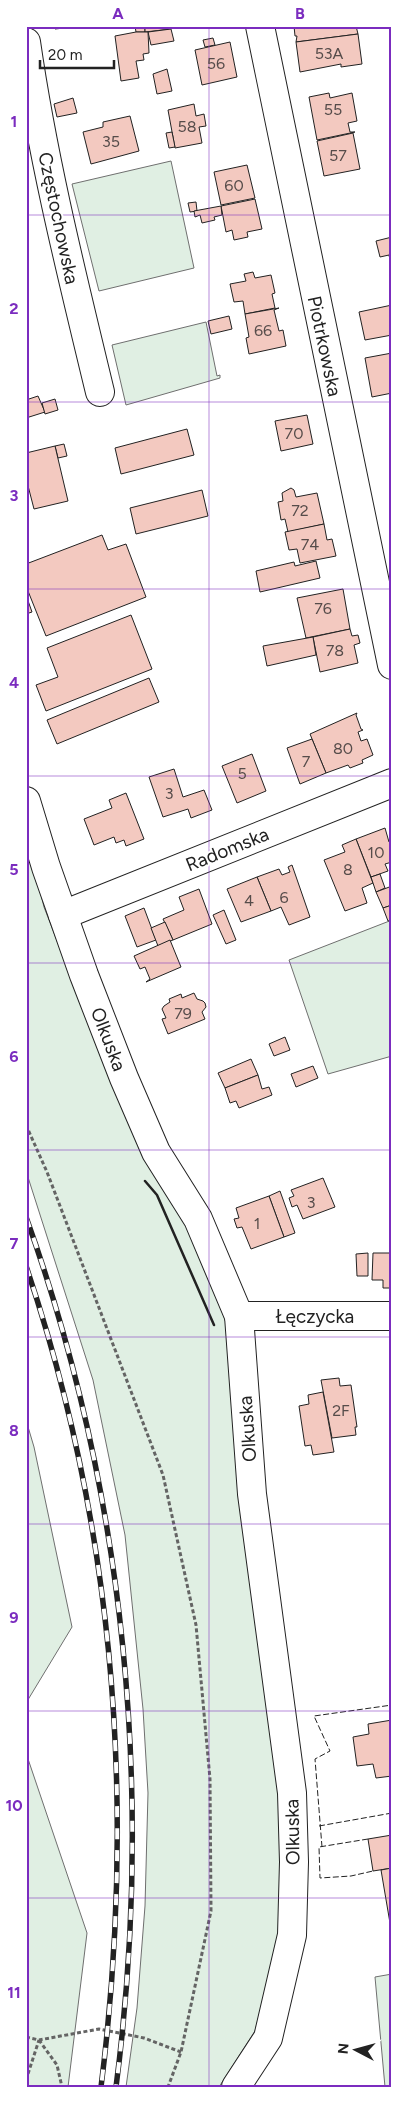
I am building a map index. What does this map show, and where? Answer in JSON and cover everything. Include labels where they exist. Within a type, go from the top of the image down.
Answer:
[{"type":"street","name":"Piotrkowska","points":[[260,26],[392,666]]},
{"type":"street","name":"Częstochowska","points":[[26,42],[60,229],[100,392]]},
{"type":"street","name":"Radomska","points":[[63,916],[392,783]]},
{"type":"street","name":"Olkuska","points":[[26,801],[63,916],[121,1070],[156,1152],[198,1219],[239,1316],[252,1494],[292,1793],[294,1862],[292,1934],[268,2038],[236,2087]]},
{"type":"street","name":"Łęczycka","points":[[239,1316],[392,1316]]},
{"type":"path","points":[[26,1125],[47,1172],[163,1475],[196,1625],[210,1779],[211,1911],[181,2052],[168,2087]]},
{"type":"path","points":[[26,2037],[39,2040],[99,2029],[144,2038],[181,2052]]},
{"type":"path","points":[[26,2080],[39,2040]]},
{"type":"path","points":[[39,2040],[57,2066],[62,2087]]},
{"type":"green space","points":[[171,161],[194,268],[99,291],[72,184]]},
{"type":"green space","points":[[206,322],[217,376],[220,375],[220,378],[126,405],[112,345]]},
{"type":"green space","points":[[26,833],[44,907],[64,959],[123,1098],[185,1218],[230,1332],[283,1784],[289,1900],[255,2031],[219,2087],[126,2087],[137,2008],[145,1906],[148,1793],[143,1709],[125,1535],[93,1380],[26,1171]]},
{"type":"green space","points":[[392,920],[392,1056],[328,1074],[289,960]]},
{"type":"green space","points":[[26,1420],[34,1447],[72,1627],[26,1703]]},
{"type":"green space","points":[[26,1753],[87,1933],[68,2087],[26,2087]]},
{"type":"green space","points":[[392,1974],[392,2087],[385,2087],[375,1977]]},
{"type":"building","points":[[55,26],[72,26],[73,27],[55,29]]},
{"type":"building","points":[[135,26],[145,26],[145,32],[136,32]]},
{"type":"building","points":[[145,26],[171,26],[171,29],[145,32]]},
{"type":"building","points":[[294,26],[356,26],[358,34],[296,42],[297,36],[295,36]]},
{"type":"building","points":[[171,29],[174,41],[151,45],[148,32]]},
{"type":"building","points":[[148,32],[149,53],[143,54],[144,60],[136,61],[139,78],[121,81],[115,36]]},
{"type":"building","points":[[358,34],[362,64],[341,67],[341,64],[300,72],[296,42]]},
{"type":"building","points":[[213,38],[215,45],[205,47],[203,40]]},
{"type":"building","points":[[230,42],[237,77],[202,85],[195,50]]},
{"type":"building","points":[[167,69],[172,91],[157,94],[153,74]]},
{"type":"building","points":[[329,93],[330,98],[352,93],[357,121],[348,123],[350,132],[355,132],[317,140],[309,97]]},
{"type":"building","points":[[73,98],[77,113],[57,117],[54,104]]},
{"type":"building","points":[[194,104],[196,116],[204,114],[206,126],[199,127],[202,143],[175,148],[168,110]]},
{"type":"building","points":[[130,116],[139,151],[91,164],[83,132],[103,127],[103,122]]},
{"type":"building","points":[[172,132],[175,147],[169,148],[166,133]]},
{"type":"building","points":[[353,133],[360,169],[324,176],[317,141]]},
{"type":"building","points":[[247,165],[255,198],[221,205],[214,172]]},
{"type":"building","points":[[255,199],[262,229],[247,232],[248,237],[234,240],[232,230],[226,232],[221,206]]},
{"type":"building","points":[[196,202],[197,211],[190,212],[188,203]]},
{"type":"building","points":[[221,206],[222,215],[214,217],[215,220],[202,223],[200,215],[195,217],[194,211]]},
{"type":"building","points":[[392,237],[392,260],[390,260],[389,255],[380,257],[376,241]]},
{"type":"building","points":[[253,272],[255,278],[271,275],[275,293],[272,294],[275,308],[245,314],[243,301],[234,302],[230,284],[246,281],[244,274]]},
{"type":"building","points":[[392,305],[392,335],[365,340],[359,312]]},
{"type":"building","points":[[279,308],[274,310],[279,331],[283,330],[286,346],[249,354],[246,338],[249,337],[245,314]]},
{"type":"building","points":[[229,316],[232,329],[211,334],[208,321]]},
{"type":"building","points":[[392,353],[392,393],[372,397],[365,358]]},
{"type":"building","points":[[38,396],[45,412],[26,418],[26,400]]},
{"type":"building","points":[[55,399],[58,410],[45,414],[42,403]]},
{"type":"building","points":[[307,415],[313,444],[281,451],[275,421]]},
{"type":"building","points":[[187,429],[194,455],[121,474],[115,448]]},
{"type":"building","points":[[64,444],[67,456],[58,458],[55,446]]},
{"type":"building","points":[[55,446],[68,501],[34,509],[26,478],[26,453]]},
{"type":"building","points":[[291,488],[294,490],[296,497],[317,493],[324,524],[288,532],[285,519],[281,520],[278,502],[283,501],[282,493]]},
{"type":"building","points":[[202,490],[208,516],[136,534],[130,508]]},
{"type":"building","points":[[324,524],[327,540],[332,539],[336,556],[300,563],[297,549],[289,550],[285,532]]},
{"type":"building","points":[[102,535],[108,550],[126,544],[146,597],[46,636],[26,586],[26,564]]},
{"type":"building","points":[[316,561],[320,578],[260,592],[256,571],[294,562],[295,566]]},
{"type":"building","points":[[343,589],[350,629],[306,638],[297,598]]},
{"type":"building","points":[[26,595],[32,612],[26,614]]},
{"type":"building","points":[[131,615],[152,669],[46,711],[36,685],[58,677],[47,648]]},
{"type":"building","points":[[350,629],[352,636],[358,635],[360,643],[354,645],[358,663],[320,672],[313,637]]},
{"type":"building","points":[[313,637],[316,655],[267,666],[263,646]]},
{"type":"building","points":[[149,678],[159,702],[57,744],[47,720]]},
{"type":"building","points":[[357,713],[356,715],[363,730],[358,732],[361,741],[367,739],[373,755],[362,760],[363,763],[350,768],[348,765],[326,773],[310,734]]},
{"type":"building","points":[[312,739],[326,773],[300,784],[287,748]]},
{"type":"building","points":[[252,754],[266,791],[237,803],[222,766]]},
{"type":"building","points":[[174,769],[183,797],[204,790],[212,810],[191,818],[188,809],[163,817],[149,777]]},
{"type":"building","points":[[126,793],[144,839],[126,846],[124,840],[116,843],[114,837],[94,845],[84,819],[112,808],[109,800]]},
{"type":"building","points":[[385,828],[389,842],[392,841],[392,862],[385,864],[388,871],[371,877],[356,839]]},
{"type":"building","points":[[356,839],[373,883],[362,888],[367,903],[345,911],[324,860],[345,852],[342,845]]},
{"type":"building","points":[[292,865],[310,917],[289,925],[281,907],[271,911],[257,877],[279,869],[282,875],[290,872],[288,867]]},
{"type":"building","points":[[380,874],[385,888],[376,892],[371,877]]},
{"type":"building","points":[[257,877],[271,911],[241,922],[227,889]]},
{"type":"building","points":[[392,886],[392,905],[383,908],[376,892]]},
{"type":"building","points":[[199,889],[212,924],[173,940],[163,919],[184,910],[179,897]]},
{"type":"building","points":[[392,905],[392,920],[388,921],[383,908]]},
{"type":"building","points":[[144,908],[156,940],[137,947],[125,916]]},
{"type":"building","points":[[224,910],[236,940],[226,944],[213,915]]},
{"type":"building","points":[[165,922],[173,940],[158,946],[151,928]]},
{"type":"building","points":[[170,940],[181,967],[146,982],[150,979],[145,967],[140,969],[134,956]]},
{"type":"building","points":[[194,993],[197,999],[205,1003],[206,1007],[202,1012],[205,1019],[168,1034],[162,1019],[166,1018],[162,1009],[170,1002],[169,999],[181,994],[182,998]]},
{"type":"building","points":[[285,1037],[290,1050],[274,1056],[269,1044]]},
{"type":"building","points":[[251,1059],[258,1075],[225,1088],[218,1073]]},
{"type":"building","points":[[313,1066],[318,1078],[296,1087],[291,1074]]},
{"type":"building","points":[[258,1075],[262,1089],[269,1087],[272,1095],[239,1108],[236,1101],[230,1103],[225,1088]]},
{"type":"building","points":[[323,1178],[335,1207],[303,1219],[297,1205],[292,1207],[289,1198],[294,1196],[291,1190]]},
{"type":"building","points":[[280,1191],[295,1233],[284,1237],[269,1196]]},
{"type":"building","points":[[269,1196],[284,1237],[251,1249],[242,1227],[237,1228],[234,1219],[239,1218],[236,1208]]},
{"type":"building","points":[[368,1253],[368,1276],[357,1276],[356,1254]]},
{"type":"building","points":[[373,1253],[392,1253],[392,1288],[383,1288],[383,1280],[372,1280]]},
{"type":"building","points":[[339,1378],[340,1386],[351,1385],[357,1427],[355,1427],[356,1435],[332,1438],[321,1380]]},
{"type":"building","points":[[323,1392],[334,1452],[313,1455],[311,1445],[305,1446],[299,1406],[309,1404],[308,1395]]},
{"type":"building","points":[[392,1720],[392,1776],[376,1778],[373,1764],[357,1766],[353,1737],[369,1734],[368,1724]]},
{"type":"building","points":[[392,1835],[392,1868],[373,1871],[368,1839]]},
{"type":"building","points":[[392,1868],[392,1929],[391,1929],[381,1870]]},
{"type":"railway","points":[[26,1217],[60,1322],[88,1429],[108,1537],[123,1646],[131,1756],[132,1867],[127,1977],[116,2087]]},
{"type":"railway","points":[[26,1266],[56,1366],[81,1467],[99,1569],[110,1672],[116,1775],[117,1878],[112,1983],[101,2087]]},
{"type":"fence","points":[[322,1847],[315,1759],[330,1751],[314,1716],[392,1705]]},
{"type":"fence","points":[[319,1826],[392,1813]]},
{"type":"fence","points":[[368,1839],[319,1847],[320,1878],[351,1876],[373,1871]]},
{"type":"wall","points":[[145,1181],[157,1195],[214,1325]]}]
